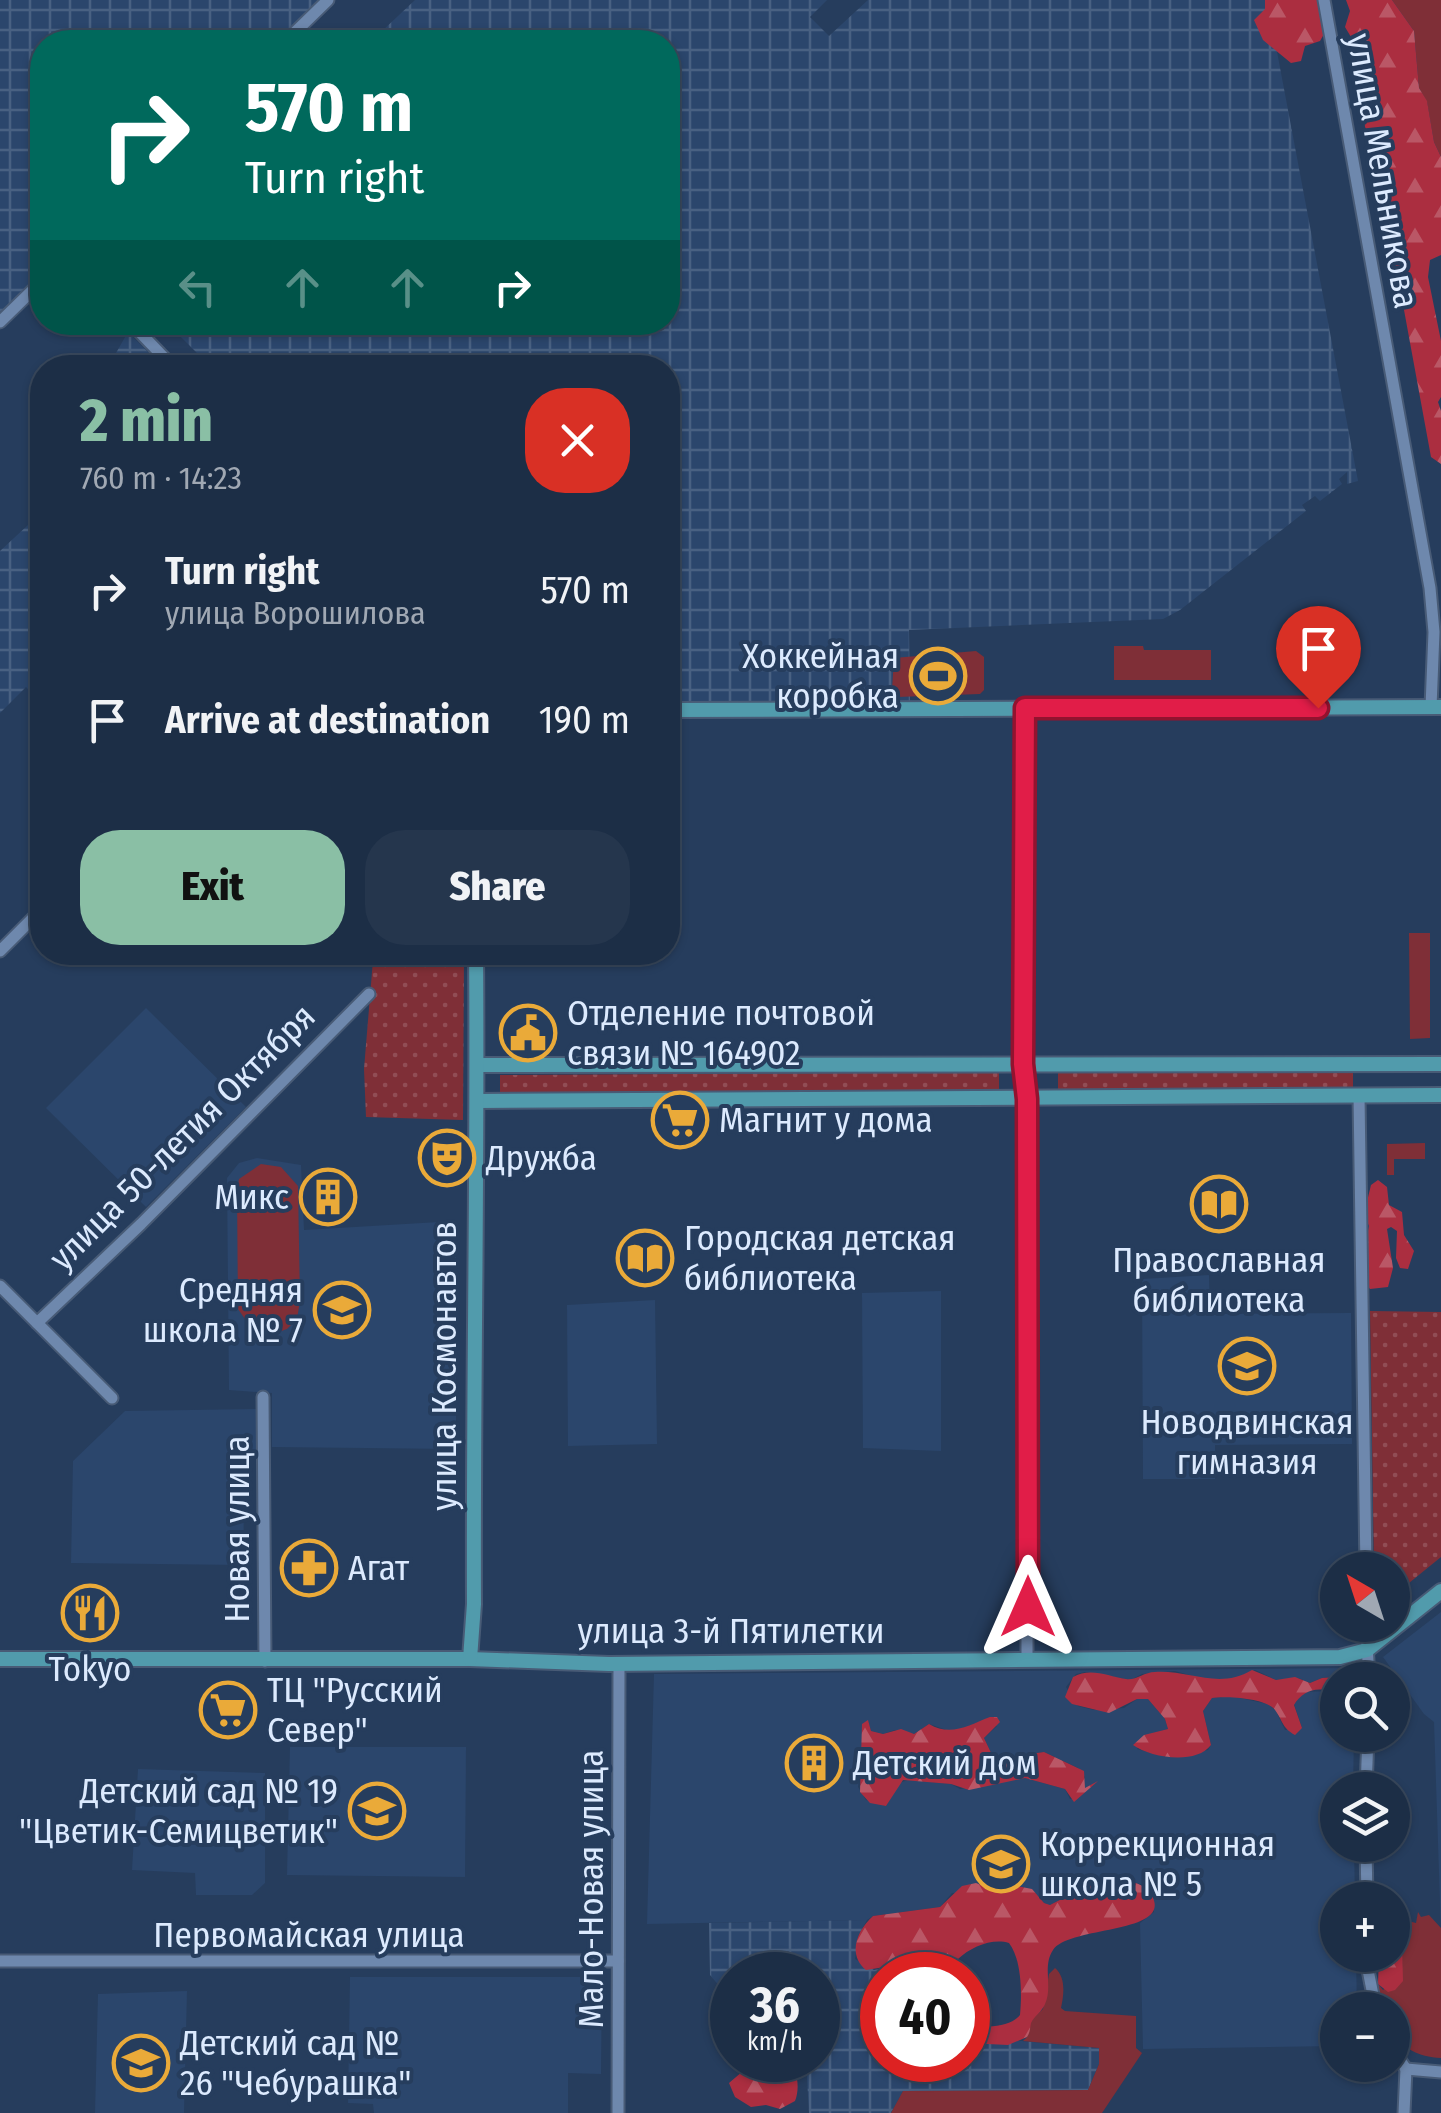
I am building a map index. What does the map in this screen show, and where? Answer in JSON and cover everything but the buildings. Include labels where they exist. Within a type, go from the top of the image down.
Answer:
[{"type":"main road","points":[[680,710],[1436,707]]},
{"type":"main road","name":"улица Космонавтов","points":[[470,1659],[474,1604],[473,1266],[479,1101],[476,965]]},
{"type":"main road","points":[[477,1066],[1441,1064]]},
{"type":"main road","points":[[479,1101],[1441,1095]]},
{"type":"main road","name":"улица 3-й Пятилетки","points":[[0,1659],[470,1659],[618,1664],[1340,1658],[1367,1650],[1441,1591]]},
{"type":"street","points":[[297,30],[328,0]]},
{"type":"street","name":"улица Мельникова","points":[[1324,0],[1430,588],[1436,707]]},
{"type":"street","points":[[0,322],[30,292]]},
{"type":"street","points":[[142,335],[162,355]]},
{"type":"street","points":[[1025,708],[1027,1659]]},
{"type":"street","points":[[0,951],[30,921]]},
{"type":"street","name":"улица 50-летия Октября","points":[[37,1322],[141,1224],[369,994]]},
{"type":"street","points":[[1359,1096],[1366,1552]]},
{"type":"street","points":[[0,1286],[112,1398]]},
{"type":"street","name":"Новая улица","points":[[263,1397],[265,1661]]},
{"type":"street","points":[[1367,1642],[1368,1662]]},
{"type":"street","name":"Мало-Новая улица","points":[[618,1664],[618,2113]]},
{"type":"street","name":"Первомайская улица","points":[[0,1961],[618,1961]]},
{"type":"street","points":[[1410,2069],[1441,2072]]},
{"type":"street","points":[[1404,2113],[1405,2082]]},
{"type":"shaded area","points":[[0,0],[323,0],[292,30],[30,30],[30,289],[0,319]]},
{"type":"shaded area","points":[[415,0],[827,0],[810,17],[829,36],[868,0],[1293,0],[1271,20],[1358,481],[1347,484],[1347,472],[1339,479],[1342,484],[1320,501],[1315,496],[1302,505],[1306,511],[1180,610],[1163,619],[909,630],[910,704],[680,703],[680,355],[199,355],[179,335],[680,335],[680,30],[383,30]]},
{"type":"shaded area","points":[[1392,0],[1441,0],[1441,157],[1434,142],[1427,102],[1419,88],[1414,31]]},
{"type":"shaded area","points":[[126,335],[131,335],[151,355],[112,355]]},
{"type":"shaded area","points":[[30,523],[30,690],[26,687],[0,713],[0,551]]},
{"type":"shaded area","points":[[1114,646],[1211,650],[1211,680],[1114,680]]},
{"type":"shaded area","name":"Хоккейная коробка","points":[[976,651],[984,657],[984,690],[980,694],[897,697],[892,690],[894,658]]},
{"type":"shaded area","points":[[1409,933],[1430,933],[1430,1038],[1410,1039]]},
{"type":"shaded area","points":[[373,965],[464,965],[463,1120],[366,1117],[364,1069]]},
{"type":"shaded area","points":[[146,1008],[246,1107],[146,1207],[46,1108]]},
{"type":"shaded area","points":[[1353,1070],[1353,1088],[1058,1091],[1058,1073]]},
{"type":"shaded area","points":[[999,1072],[999,1090],[500,1093],[500,1075]]},
{"type":"shaded area","points":[[1425,1143],[1425,1159],[1394,1159],[1394,1175],[1387,1175],[1387,1144]]},
{"type":"shaded area","name":"Средняя школа № 7","points":[[257,1158],[301,1165],[304,1230],[456,1221],[456,1449],[272,1447],[272,1393],[229,1390],[227,1178],[239,1163]]},
{"type":"shaded area","points":[[261,1164],[281,1167],[298,1186],[300,1301],[297,1319],[287,1329],[263,1334],[252,1329],[238,1309],[237,1191],[239,1179]]},
{"type":"shaded area","name":"Новодвинская гимназия","points":[[1209,1275],[1210,1314],[1351,1313],[1352,1444],[1215,1445],[1215,1479],[1143,1479],[1142,1279]]},
{"type":"shaded area","points":[[941,1291],[941,1451],[863,1448],[862,1293]]},
{"type":"shaded area","points":[[655,1300],[657,1444],[568,1446],[567,1305]]},
{"type":"shaded area","points":[[1370,1311],[1441,1312],[1441,1557],[1410,1582],[1410,1552],[1374,1552]]},
{"type":"shaded area","points":[[258,1409],[257,1451],[243,1453],[244,1565],[71,1563],[73,1461],[125,1411]]},
{"type":"shaded area","points":[[1441,1612],[1441,1933],[1434,1722],[1410,1695],[1410,1662],[1387,1662],[1383,1657],[1402,1642],[1410,1642],[1410,1636]]},
{"type":"shaded area","name":"Коррекционная школа № 5","points":[[1320,1668],[1320,1679],[1310,1683],[1298,1678],[1276,1680],[1255,1670],[1229,1681],[1210,1681],[1175,1671],[1142,1674],[1131,1680],[1085,1672],[1076,1674],[1066,1687],[1078,1706],[1094,1710],[1124,1708],[1137,1699],[1148,1699],[1165,1719],[1168,1729],[1150,1734],[1137,1749],[1167,1757],[1208,1750],[1211,1745],[1203,1711],[1212,1698],[1231,1696],[1268,1704],[1285,1730],[1302,1728],[1294,1704],[1304,1692],[1320,1691],[1320,1752],[1354,1752],[1353,1772],[1320,1772],[1320,1862],[1354,1862],[1355,1882],[1320,1882],[1320,1972],[1356,1972],[1357,1992],[1320,1992],[1320,2046],[1143,2049],[1140,1923],[1154,1912],[1154,1901],[1143,1885],[1136,1883],[1087,1886],[1050,1905],[1031,1889],[1017,1886],[999,1892],[952,1893],[940,1907],[867,1920],[647,1924],[654,1674]],"holes":[[[868,1721],[871,1731],[883,1734],[895,1730],[914,1734],[929,1724],[949,1731],[978,1722],[997,1726],[984,1738],[994,1759],[1044,1752],[1078,1768],[1085,1777],[1084,1788],[1079,1798],[1070,1799],[1065,1789],[1025,1778],[960,1789],[951,1784],[908,1780],[899,1783],[886,1806],[866,1800],[858,1787]]]},
{"type":"shaded area","name":"Детский сад № 19 \"Цветик-Семицветик\"","points":[[290,1747],[466,1747],[465,1877],[287,1875]]},
{"type":"shaded area","points":[[138,1769],[265,1773],[265,1883],[252,1895],[196,1895],[195,1873],[132,1870]]},
{"type":"shaded area","points":[[1418,1912],[1421,1917],[1429,1915],[1441,1928],[1441,2058],[1410,2050],[1410,1992],[1378,1992],[1378,1984],[1383,1990],[1401,1972],[1410,1972],[1410,1921],[1416,1923]]},
{"type":"shaded area","points":[[867,1920],[858,1936],[855,1959],[860,1962],[860,2082],[990,2082],[990,2038],[1099,2048],[1099,2064],[1088,2090],[903,2091],[891,2113],[809,2113],[807,2082],[840,2082],[840,1952],[710,1952],[710,1975],[709,1923]]},
{"type":"shaded area","points":[[1055,1968],[1063,1981],[1061,2008],[1065,2011],[1136,2016],[1136,2048],[1142,2053],[1102,2113],[891,2113],[903,2091],[1088,2090],[1099,2064],[1099,2048],[1023,2041],[1031,2020],[1043,2009],[1049,1974]]},
{"type":"shaded area","points":[[350,1977],[602,1977],[601,2074],[568,2073],[568,2113],[374,2113],[373,2104],[348,2103]]},
{"type":"shaded area","name":"Детский сад № 26 \"Чебурашка\"","points":[[187,1991],[184,2113],[95,2113],[98,1994]]},
{"type":"green space","points":[[1265,0],[1318,0],[1324,34],[1320,41],[1305,46],[1301,61],[1291,63],[1263,40],[1254,20],[1265,9]]},
{"type":"green space","points":[[1346,0],[1392,0],[1414,31],[1419,88],[1427,101],[1434,142],[1441,157],[1441,255],[1430,260],[1428,277],[1441,341],[1441,464],[1431,457],[1395,278],[1396,258],[1381,215],[1374,142],[1365,127],[1363,101],[1351,57],[1354,42],[1345,27],[1350,11]]},
{"type":"green space","points":[[1378,1180],[1387,1187],[1389,1205],[1402,1212],[1404,1235],[1414,1251],[1408,1269],[1400,1268],[1396,1258],[1397,1231],[1387,1229],[1393,1268],[1388,1287],[1370,1289],[1365,1245],[1369,1226],[1364,1214],[1371,1185]]},
{"type":"green space","points":[[1252,1670],[1276,1680],[1295,1677],[1310,1683],[1320,1679],[1320,1690],[1308,1692],[1294,1705],[1302,1728],[1295,1735],[1270,1706],[1255,1700],[1212,1698],[1203,1711],[1211,1745],[1184,1757],[1162,1756],[1133,1745],[1144,1735],[1168,1729],[1165,1719],[1148,1699],[1137,1699],[1109,1713],[1072,1704],[1065,1697],[1073,1677],[1086,1673],[1129,1679],[1155,1672],[1216,1679]]},
{"type":"green space","points":[[997,1717],[1000,1722],[984,1738],[994,1759],[1044,1752],[1084,1771],[1085,1788],[1098,1781],[1074,1802],[1065,1789],[1025,1778],[969,1790],[951,1784],[903,1780],[886,1806],[870,1803],[860,1792],[862,1724],[868,1720],[871,1731],[883,1734],[901,1729],[914,1734],[929,1724],[952,1730]]},
{"type":"green space","points":[[976,1883],[999,1892],[1017,1886],[1032,1889],[1050,1905],[1087,1886],[1136,1883],[1150,1893],[1154,1910],[1133,1924],[1078,1937],[1053,1950],[1048,1963],[1047,1997],[1027,2037],[1008,2045],[990,2044],[990,2026],[1010,2022],[1020,2015],[1019,1968],[1009,1943],[989,1943],[968,1952],[860,1952],[860,1964],[857,1957],[859,1935],[873,1916],[940,1907],[962,1886]]},
{"type":"green space","points":[[1378,1972],[1403,1972],[1403,1981],[1395,1990],[1388,1992],[1378,1984]]},
{"type":"green space","points":[[797,2082],[797,2091],[795,2101],[780,2109],[766,2105],[751,2107],[735,2097],[729,2083]]},
{"type":"place","name":"Хоккейная коробка","points":[[938,676]]},
{"type":"place","name":"Отделение почтовой связи № 164902","points":[[528,1033]]},
{"type":"place","name":"Магнит у дома","points":[[680,1120]]},
{"type":"place","name":"Дружба","points":[[447,1158]]},
{"type":"place","name":"Микс","points":[[328,1197]]},
{"type":"place","name":"Православная библиотека","points":[[1219,1204]]},
{"type":"place","name":"Городская детская библиотека","points":[[645,1258]]},
{"type":"place","name":"Средняя школа № 7","points":[[342,1310]]},
{"type":"place","name":"Новодвинская гимназия","points":[[1247,1366]]},
{"type":"place","name":"Агат","points":[[309,1568]]},
{"type":"place","name":"Tokyo","points":[[90,1613]]},
{"type":"place","name":"ТЦ \"Русский Север\"","points":[[228,1710]]},
{"type":"place","name":"Детский дом","points":[[814,1763]]},
{"type":"place","name":"Детский сад № 19 \"Цветик-Семицветик\"","points":[[377,1811]]},
{"type":"place","name":"Коррекционная школа № 5","points":[[1001,1864]]},
{"type":"place","name":"Детский сад № 26 \"Чебурашка\"","points":[[141,2063]]},
{"type":"route","points":[[1028,1607],[1027,1099],[1023,1064],[1025,708],[1318,708]]}]
